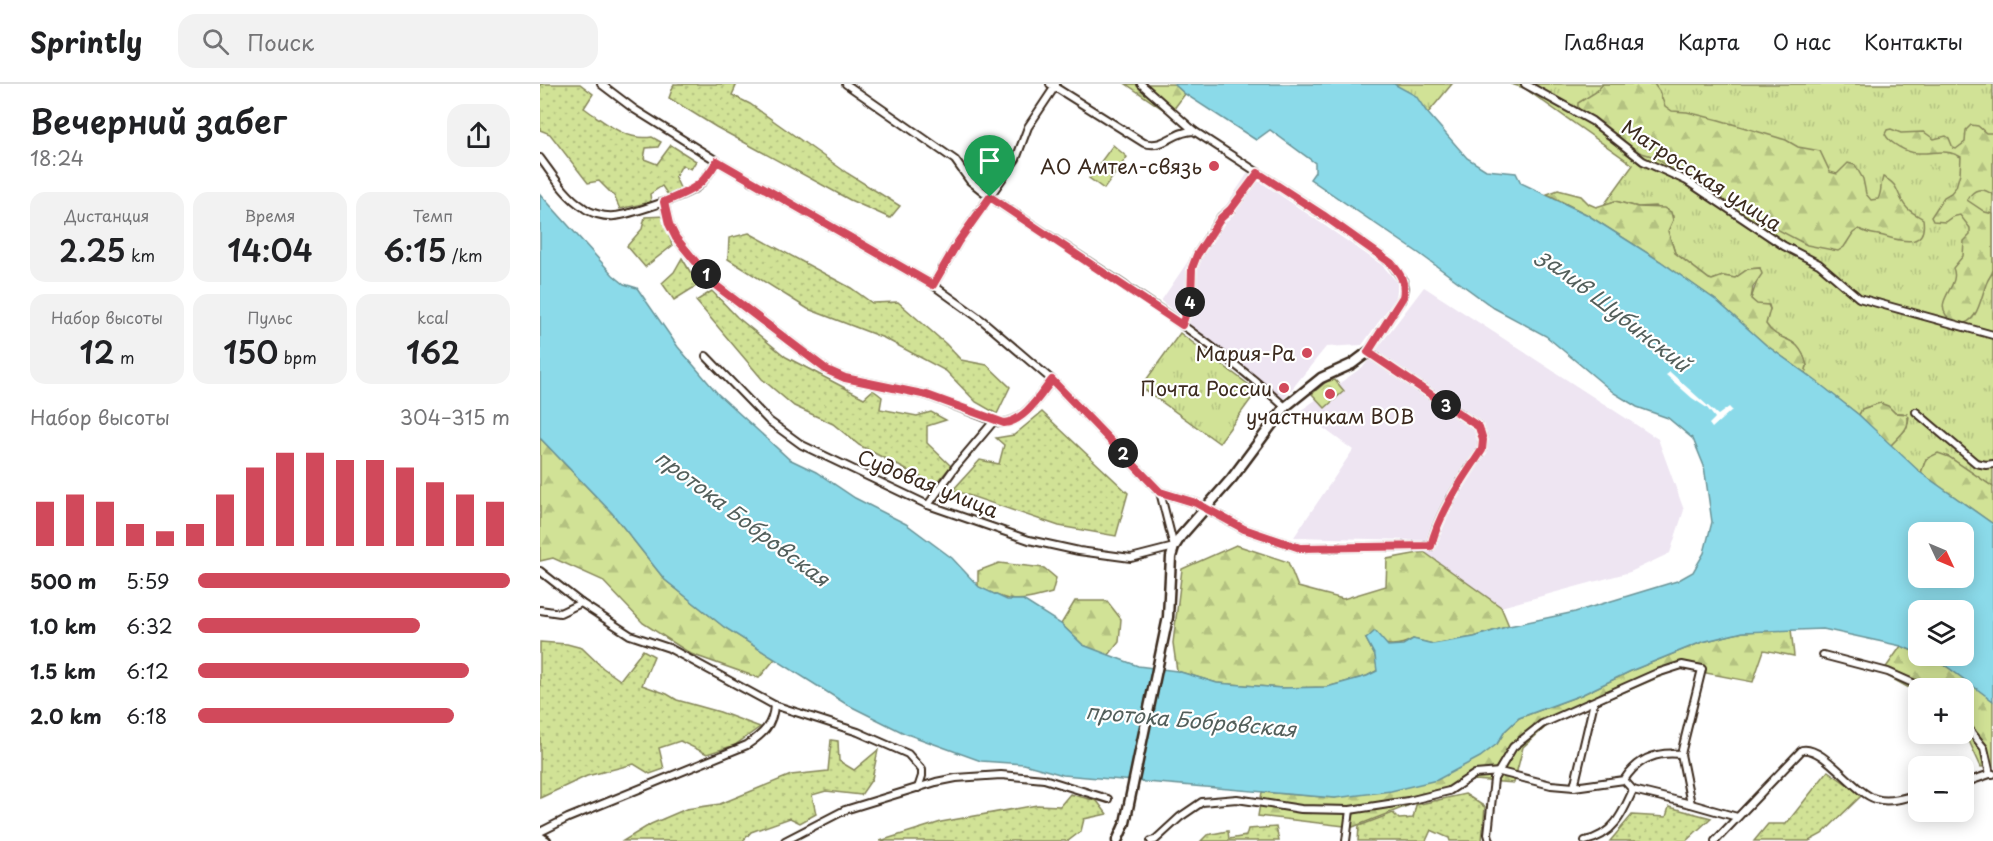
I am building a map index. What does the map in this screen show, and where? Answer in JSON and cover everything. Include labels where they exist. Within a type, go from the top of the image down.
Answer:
[{"type":"street","points":[[601,84],[634,109],[717,161],[933,285],[983,321],[1052,380],[1160,492],[1206,508],[1244,529],[1300,548],[1431,546],[1435,527],[1443,510],[1482,450],[1482,432],[1479,427],[1368,352]]},
{"type":"street","points":[[846,84],[955,160],[969,181],[990,197],[1182,325],[1227,358],[1285,407]]},
{"type":"street","points":[[1117,841],[1125,823],[1161,649],[1174,547],[1285,407],[1321,378],[1352,364],[1368,352],[1403,297],[1405,288],[1398,271],[1391,263],[1323,215],[1194,131],[1141,84]]},
{"type":"street","name":"Матросская улица","points":[[1525,84],[1592,121],[1643,161],[1687,181],[1784,246],[1819,264],[1859,298],[1993,335]]},
{"type":"street","points":[[933,285],[958,242],[1016,159],[1028,127],[1054,85],[1144,143],[1160,144],[1180,133],[1194,131]]},
{"type":"street","points":[[540,158],[569,196],[584,208],[598,214],[614,216],[664,202],[696,188],[717,161]]},
{"type":"street","points":[[1182,325],[1191,298],[1192,268],[1197,255],[1221,218],[1231,209],[1258,173]]},
{"type":"street","points":[[664,202],[669,224],[676,238],[714,284],[827,370],[845,378],[927,395],[994,421],[1010,423],[1030,408],[1052,380]]},
{"type":"street","name":"Судовая улица","points":[[706,356],[770,421],[802,445],[928,505],[1029,540],[1079,551],[1131,558],[1174,547]]},
{"type":"street","points":[[1916,412],[1976,463],[1993,464]]},
{"type":"street","points":[[928,505],[956,466],[994,421]]},
{"type":"street","points":[[1160,492],[1174,547]]},
{"type":"street","points":[[540,571],[581,603],[630,635],[669,648],[774,705],[858,732],[908,754],[922,770],[918,788]]},
{"type":"street","points":[[540,610],[560,613],[581,603]]},
{"type":"street","points":[[1823,655],[1888,672],[1908,681]]},
{"type":"street","points":[[1490,841],[1488,834],[1494,779],[1513,747],[1542,724],[1657,673],[1682,665],[1702,669],[1681,754],[1691,804]]},
{"type":"street","points":[[1574,787],[1594,702]]},
{"type":"street","points":[[540,832],[568,818],[747,745],[762,735],[769,726],[774,713],[774,705]]},
{"type":"street","points":[[1974,736],[1983,748],[1991,774],[1974,780]]},
{"type":"street","points":[[1715,841],[1802,750],[1814,751],[1860,790],[1877,800],[1893,800],[1908,796]]},
{"type":"street","points":[[1153,841],[1180,817],[1202,802],[1237,799],[1301,809],[1350,810],[1408,801],[1449,791],[1474,774],[1500,772],[1551,785],[1574,787],[1623,780],[1632,768],[1646,758],[1668,752],[1681,754]]},
{"type":"street","points":[[785,841],[845,810],[956,778],[1001,775],[1044,779],[1108,799]]},
{"type":"street","points":[[1623,780],[1633,790],[1737,817]]},
{"type":"street","points":[[1585,841],[1600,836],[1612,828],[1622,816],[1633,790]]},
{"type":"street","points":[[1346,841],[1350,810]]},
{"type":"street","points":[[540,837],[546,841]]},
{"type":"shaded area","points":[[1248,173],[1382,265],[1398,283],[1396,298],[1362,345],[1326,347],[1283,400],[1161,301]]},
{"type":"shaded area","points":[[1424,287],[1658,439],[1684,510],[1670,553],[1630,572],[1501,607],[1408,540],[1294,537],[1353,450],[1300,411],[1364,366]]},
{"type":"green space","points":[[540,84],[580,84],[593,94],[584,108],[624,134],[642,138],[652,137],[661,142],[658,147],[646,148],[644,159],[657,164],[671,145],[696,161],[691,169],[682,165],[675,177],[681,190],[668,195],[662,186],[650,194],[651,202],[620,209],[614,196],[599,181],[588,183],[550,134],[540,130]]},
{"type":"green space","points":[[674,84],[737,84],[732,95],[750,104],[847,173],[900,206],[890,218],[850,200],[716,127],[669,98]]},
{"type":"green space","points":[[1126,84],[1174,84],[1185,94],[1170,114]]},
{"type":"green space","points":[[1394,84],[1452,84],[1428,113]]},
{"type":"green space","points":[[1511,84],[1993,84],[1993,487],[1949,457],[1926,459],[1921,473],[1890,446],[1907,428],[1909,417],[1903,413],[1895,413],[1887,406],[1880,404],[1862,409],[1859,415],[1805,373],[1807,366],[1798,348],[1776,335],[1765,324],[1770,309],[1769,305],[1757,305],[1751,299],[1760,268],[1748,269],[1735,278],[1723,276],[1709,279],[1675,253],[1668,231],[1673,216],[1655,206],[1638,207],[1615,201],[1604,205],[1633,165],[1524,88]]},
{"type":"green space","points":[[1603,84],[1654,84],[1665,106],[1672,111],[1687,112],[1719,120],[1786,140],[1798,147],[1820,151],[1830,172],[1837,174],[1848,163],[1855,165],[1863,179],[1866,194],[1871,200],[1878,199],[1883,177],[1896,187],[1909,210],[1923,219],[1922,234],[1918,238],[1907,241],[1859,229],[1838,251],[1807,245],[1771,226],[1733,211],[1696,181],[1674,171],[1655,157],[1632,150],[1578,111],[1578,103],[1596,92]]},
{"type":"green space","points":[[1971,125],[1978,126],[1986,133],[1993,133],[1993,195],[1978,190],[1972,193],[1967,200],[1985,212],[1993,214],[1993,270],[1974,316],[1970,321],[1957,323],[1946,315],[1943,309],[1945,298],[1954,280],[1953,268],[1963,256],[1964,241],[1970,235],[1970,228],[1960,215],[1945,222],[1933,221],[1931,217],[1944,197],[1956,187],[1961,157],[1945,152],[1909,151],[1894,144],[1885,134],[1891,129],[1901,133],[1924,132],[1934,139],[1946,136],[1956,149],[1965,142],[1966,130]]},
{"type":"green space","points":[[1113,145],[1127,157],[1104,189],[1089,178]]},
{"type":"green space","points":[[1558,190],[1581,196],[1596,207],[1615,201],[1638,207],[1664,208],[1671,212],[1673,220],[1668,231],[1675,253],[1709,279],[1723,276],[1735,278],[1748,269],[1760,268],[1762,274],[1753,287],[1751,299],[1757,304],[1768,305],[1770,309],[1766,324],[1771,331],[1799,348],[1807,366],[1805,373],[1766,345],[1717,301],[1660,261],[1586,214],[1547,194]]},
{"type":"green space","points":[[665,216],[672,246],[645,267],[627,246],[642,229],[645,217]]},
{"type":"green space","points":[[749,233],[851,288],[872,303],[898,302],[961,360],[987,365],[1010,387],[997,414],[976,402],[946,371],[884,338],[808,309],[728,259],[729,238]]},
{"type":"green space","points":[[682,258],[698,285],[674,300],[662,283],[674,272]]},
{"type":"green space","points":[[712,291],[737,317],[786,357],[864,398],[873,390],[882,397],[880,409],[917,416],[931,412],[946,420],[927,426],[927,443],[951,466],[935,485],[859,445],[833,424],[794,406],[762,379],[696,301]]},
{"type":"green space","points":[[1180,333],[1257,391],[1219,443],[1141,387]]},
{"type":"green space","points":[[1335,380],[1344,391],[1325,408],[1312,394],[1327,381]]},
{"type":"green space","points":[[1880,403],[1888,406],[1895,413],[1907,414],[1906,428],[1890,446],[1859,415],[1862,409]]},
{"type":"green space","points":[[1042,412],[1128,493],[1116,536],[1059,526],[953,490],[980,460],[999,464],[1004,445],[996,438],[1014,435]]},
{"type":"green space","points":[[540,438],[612,513],[665,580],[724,627],[775,659],[759,678],[691,654],[643,623],[602,580],[553,558],[540,561]]},
{"type":"green space","points":[[1938,453],[1949,457],[1993,487],[1993,524],[1921,473],[1926,459]]},
{"type":"green space","points":[[1236,545],[1288,562],[1298,587],[1343,599],[1386,586],[1387,559],[1424,552],[1501,607],[1509,626],[1474,637],[1433,644],[1413,639],[1401,644],[1390,645],[1366,639],[1375,656],[1378,670],[1367,676],[1327,687],[1282,688],[1217,683],[1177,671],[1173,643],[1182,569]]},
{"type":"green space","points":[[999,563],[1044,568],[1056,578],[1052,593],[1030,599],[1014,600],[978,587],[978,571]]},
{"type":"green space","points":[[1075,601],[1107,601],[1121,619],[1119,642],[1108,656],[1083,645],[1061,624]]},
{"type":"green space","points":[[1791,629],[1794,656],[1764,650],[1753,682],[1680,668],[1548,725],[1523,747],[1514,783],[1474,780],[1353,827],[1258,816],[1262,792],[1335,798],[1497,744],[1505,731],[1519,718],[1581,695],[1633,670],[1702,642],[1743,632]]},
{"type":"green space","points":[[540,642],[567,644],[582,648],[620,680],[643,650],[654,656],[642,685],[677,700],[720,712],[760,727],[735,745],[707,754],[680,741],[659,748],[664,769],[650,774],[634,764],[587,776],[540,798]]},
{"type":"green space","points":[[1901,646],[1908,649],[1908,666],[1945,666],[1964,678],[1908,678],[1908,687],[1882,673]]},
{"type":"green space","points":[[1974,686],[1993,701],[1993,766],[1981,767],[1970,744],[1974,744]]},
{"type":"green space","points":[[831,740],[838,741],[839,761],[854,770],[878,750],[872,779],[861,795],[826,791],[812,795],[816,814],[800,823],[790,818],[751,832],[743,841],[623,841],[651,824],[686,809],[720,804],[791,775],[828,771]]},
{"type":"green space","points":[[1828,771],[1862,795],[1822,834],[1809,841],[1754,841],[1768,824],[1786,824]]},
{"type":"green space","points":[[1070,794],[1097,801],[1107,814],[1084,819],[1081,831],[1068,841],[880,841],[941,822],[1037,805],[1060,806]]},
{"type":"green space","points":[[1465,794],[1485,807],[1482,841],[1450,841],[1449,838],[1431,830],[1426,841],[1358,841],[1359,826],[1393,813],[1399,819],[1413,818],[1416,805]]},
{"type":"green space","points":[[1669,807],[1711,818],[1686,841],[1610,841],[1632,815],[1666,817]]},
{"type":"green space","points":[[1276,827],[1279,841],[1201,841],[1207,835],[1228,831],[1229,839],[1246,836],[1248,829]]},
{"type":"water","points":[[1174,84],[1394,84],[1416,96],[1426,111],[1467,158],[1486,170],[1516,173],[1521,183],[1586,214],[1717,301],[1766,345],[1859,415],[1921,473],[1993,524],[1993,701],[1974,687],[1974,678],[1962,678],[1946,666],[1974,666],[1974,600],[1908,600],[1908,649],[1823,629],[1743,632],[1702,642],[1633,670],[1581,695],[1519,718],[1505,731],[1497,744],[1480,757],[1437,780],[1391,791],[1335,798],[1063,775],[1024,764],[981,761],[904,733],[846,704],[724,627],[665,580],[612,513],[540,438],[540,194],[613,275],[624,284],[637,288],[678,347],[718,394],[789,459],[816,472],[855,498],[906,524],[952,558],[979,587],[1007,600],[1023,600],[1061,624],[1083,645],[1138,666],[1177,671],[1217,683],[1282,688],[1327,687],[1377,671],[1375,656],[1366,639],[1375,631],[1388,646],[1403,645],[1413,639],[1433,644],[1474,637],[1509,626],[1575,612],[1677,581],[1693,572],[1704,553],[1712,522],[1704,466],[1693,439],[1668,418],[1637,407],[1614,393],[1546,336],[1494,308],[1310,179],[1315,172],[1315,163],[1270,130],[1256,140],[1185,94]]},
{"type":"pier","points":[[1670,372],[1718,415],[1729,407],[1732,410],[1712,428],[1709,424],[1715,418],[1707,408],[1666,375]]},
{"type":"place","name":"АО Амтел-связь","points":[[1214,166]]},
{"type":"place","name":"Мария-Ра","points":[[1307,353]]},
{"type":"place","name":"Почта России","points":[[1284,388]]},
{"type":"place","name":"участникам ВОВ","points":[[1330,394]]},
{"type":"route","points":[[717,161],[933,285],[958,242],[990,197],[1182,325],[1191,298],[1192,268],[1197,255],[1221,218],[1231,209],[1258,173],[1391,263],[1403,280],[1405,288],[1403,297],[1368,352],[1479,427],[1482,432],[1482,450],[1443,510],[1435,527],[1431,546],[1300,548],[1244,529],[1196,503],[1160,492],[1052,380],[1030,408],[1019,417],[1010,423],[999,423],[927,395],[835,375],[714,284],[676,238],[669,224],[664,202],[696,188],[710,173],[717,161]]},
{"type":"water label","name":"залив Шубинский","points":[[1615,309]]},
{"type":"water label","name":"протока Бобровская","points":[[743,517]]},
{"type":"water label","name":"протока Бобровская","points":[[1191,719]]}]
